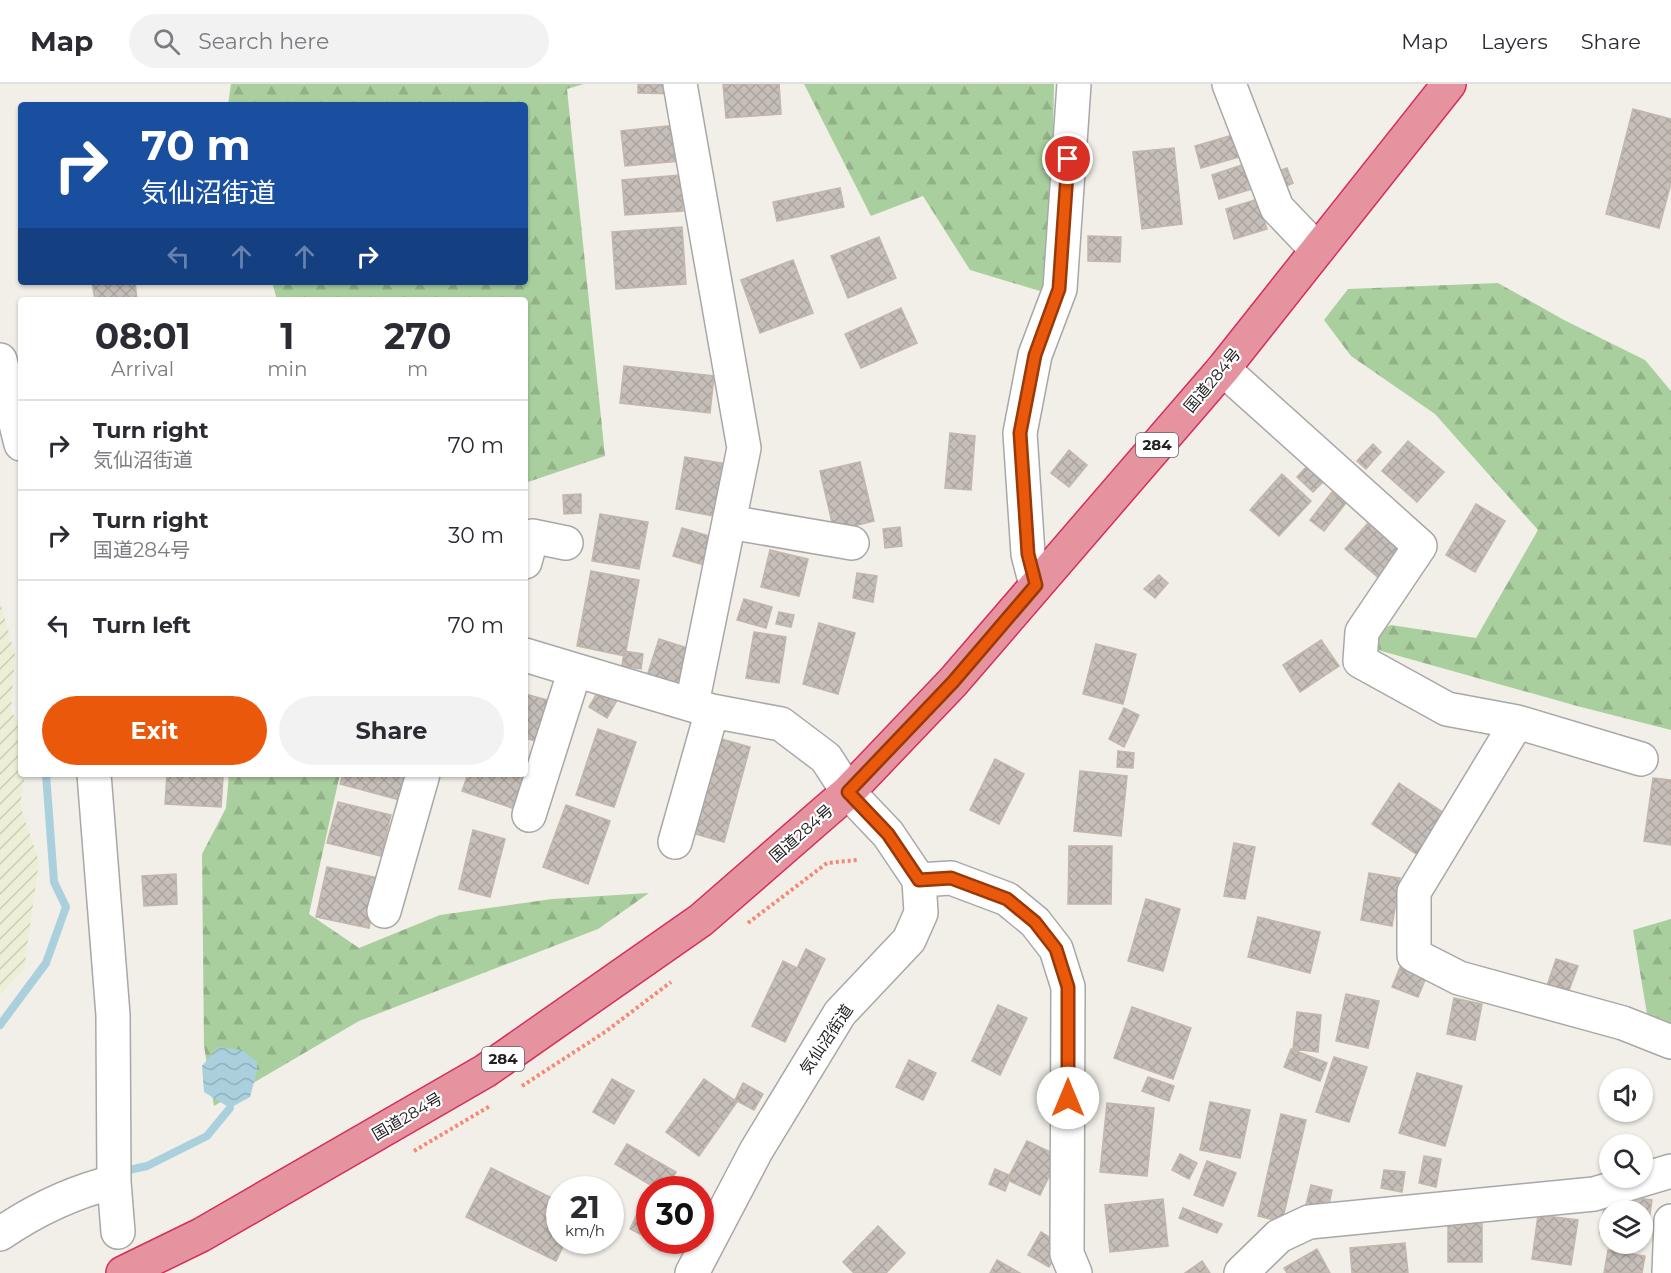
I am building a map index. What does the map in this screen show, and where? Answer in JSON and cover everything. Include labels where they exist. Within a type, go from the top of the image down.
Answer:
[{"type":"highway","name":"国道284号","points":[[123,1273],[201,1235],[485,1071],[701,920],[848,792],[953,682],[1223,369],[1449,84]]},
{"type":"street","points":[[675,842],[702,707],[729,522],[744,448],[680,84]]},
{"type":"street","points":[[1036,585],[1028,554],[1020,433],[1035,355],[1059,289],[1074,84]]},
{"type":"street","points":[[1229,84],[1276,208],[1317,250]]},
{"type":"street","points":[[0,360],[18,432]]},
{"type":"street","points":[[1223,369],[1420,546],[1362,632],[1360,661],[1447,709],[1517,722],[1641,759]]},
{"type":"street","points":[[729,522],[852,543]]},
{"type":"street","points":[[528,551],[532,536],[566,543]]},
{"type":"street","points":[[528,656],[702,707],[781,724],[826,758],[848,792],[888,834],[919,880],[951,878],[1007,899],[1035,922],[1056,949],[1068,987],[1067,1254],[1075,1273]]},
{"type":"street","points":[[529,815],[575,670]]},
{"type":"street","points":[[1517,722],[1414,892],[1414,955],[1459,978],[1623,1023],[1671,1042]]},
{"type":"street","points":[[94,777],[113,1015],[114,1182],[118,1232]]},
{"type":"street","points":[[384,910],[422,777]]},
{"type":"street","name":"気仙沼街道","points":[[692,1273],[756,1150],[840,1013],[909,940],[921,914],[919,880]]},
{"type":"street","points":[[1241,1273],[1279,1236],[1309,1222],[1594,1194],[1671,1171]]},
{"type":"street","points":[[0,1234],[26,1216],[85,1189],[114,1182]]},
{"type":"street","points":[[1669,1273],[1671,1221]]},
{"type":"green space","points":[[231,84],[584,84],[567,89],[605,456],[528,482],[528,297],[276,297],[273,285],[528,285],[528,102],[228,102]]},
{"type":"green space","points":[[804,84],[1054,84],[1050,294],[970,270],[923,196],[871,216]]},
{"type":"green space","points":[[1498,283],[1564,320],[1645,360],[1671,391],[1671,730],[1353,643],[1391,625],[1476,638],[1538,530],[1435,414],[1351,356],[1324,320],[1348,289]]},
{"type":"green space","points":[[0,601],[15,655],[11,710],[18,723],[18,777],[25,777],[20,805],[39,862],[24,969],[0,995]]},
{"type":"green space","points":[[229,777],[339,777],[309,914],[359,948],[440,915],[552,899],[649,893],[598,929],[359,1021],[214,1106],[204,1046],[202,854],[226,808]]},
{"type":"green space","points":[[1671,919],[1671,1030],[1648,1020],[1633,930]]},
{"type":"water","points":[[218,1047],[242,1050],[257,1062],[250,1097],[230,1108],[204,1092],[202,1066]]},
{"type":"building","points":[[638,84],[680,84],[680,94],[638,93]]},
{"type":"building","points":[[723,84],[779,84],[781,114],[726,118]]},
{"type":"building","points":[[1633,109],[1671,119],[1671,183],[1659,228],[1606,214]]},
{"type":"building","points":[[676,125],[680,161],[625,166],[621,131]]},
{"type":"building","points":[[1233,135],[1239,157],[1201,168],[1195,146]]},
{"type":"building","points":[[1174,148],[1182,224],[1142,229],[1133,152]]},
{"type":"building","points":[[1245,164],[1252,189],[1219,199],[1212,175]]},
{"type":"building","points":[[1287,168],[1293,183],[1280,189],[1274,173]]},
{"type":"building","points":[[680,175],[683,211],[625,215],[622,180]]},
{"type":"building","points":[[840,188],[844,207],[777,221],[773,202]]},
{"type":"building","points":[[1258,199],[1267,229],[1234,239],[1226,209]]},
{"type":"building","points":[[682,227],[686,284],[616,289],[612,232]]},
{"type":"building","points":[[1088,236],[1121,237],[1120,262],[1088,261]]},
{"type":"building","points":[[879,237],[896,278],[848,298],[831,256]]},
{"type":"building","points":[[793,260],[813,313],[760,333],[741,280]]},
{"type":"building","points":[[92,285],[135,285],[137,297],[94,297]]},
{"type":"building","points":[[901,308],[917,343],[861,368],[845,334]]},
{"type":"building","points":[[624,366],[714,376],[710,413],[620,403]]},
{"type":"building","points":[[950,433],[975,436],[971,490],[945,488]]},
{"type":"building","points":[[1408,441],[1444,472],[1417,502],[1382,471]]},
{"type":"building","points":[[1373,444],[1381,452],[1366,469],[1357,461]]},
{"type":"building","points":[[1069,450],[1087,465],[1069,487],[1051,473]]},
{"type":"building","points":[[685,457],[722,463],[714,516],[676,509]]},
{"type":"building","points":[[860,462],[874,521],[834,531],[820,471]]},
{"type":"building","points":[[1308,465],[1324,481],[1313,492],[1297,477]]},
{"type":"building","points":[[1282,474],[1311,501],[1279,536],[1250,510]]},
{"type":"building","points":[[1332,492],[1346,503],[1324,531],[1310,520]]},
{"type":"building","points":[[581,494],[581,513],[564,514],[563,495]]},
{"type":"building","points":[[1476,504],[1505,521],[1475,572],[1446,555]]},
{"type":"building","points":[[600,514],[648,522],[639,569],[592,561]]},
{"type":"building","points":[[1368,523],[1404,554],[1381,580],[1345,549]]},
{"type":"building","points":[[900,527],[902,546],[885,548],[883,529]]},
{"type":"building","points":[[682,528],[726,541],[718,569],[673,556]]},
{"type":"building","points":[[770,550],[808,559],[799,596],[761,587]]},
{"type":"building","points":[[591,571],[639,580],[625,656],[577,646]]},
{"type":"building","points":[[857,573],[877,576],[873,602],[853,598]]},
{"type":"building","points":[[1159,575],[1168,583],[1155,598],[1144,589]]},
{"type":"building","points":[[744,599],[772,607],[766,628],[737,620]]},
{"type":"building","points":[[779,612],[794,615],[791,627],[776,624]]},
{"type":"building","points":[[819,623],[855,633],[838,694],[803,684]]},
{"type":"building","points":[[754,632],[786,637],[779,683],[746,678]]},
{"type":"building","points":[[659,639],[697,651],[686,687],[647,676]]},
{"type":"building","points":[[1321,640],[1339,666],[1300,692],[1283,665]]},
{"type":"building","points":[[1096,644],[1136,654],[1123,704],[1083,694]]},
{"type":"building","points":[[624,651],[643,654],[641,669],[622,666]]},
{"type":"building","points":[[603,683],[621,693],[607,718],[589,707]]},
{"type":"building","points":[[528,695],[551,701],[539,742],[528,739]]},
{"type":"building","points":[[1124,708],[1139,715],[1124,747],[1109,739]]},
{"type":"building","points":[[598,729],[636,742],[614,807],[576,795]]},
{"type":"building","points":[[718,738],[750,747],[724,842],[692,833]]},
{"type":"building","points":[[1118,751],[1134,753],[1133,768],[1117,767]]},
{"type":"building","points":[[995,759],[1024,774],[999,824],[970,810]]},
{"type":"building","points":[[1080,771],[1127,776],[1121,836],[1074,831]]},
{"type":"building","points":[[167,777],[223,778],[221,807],[165,804]]},
{"type":"building","points":[[342,777],[406,777],[400,800],[340,784]]},
{"type":"building","points":[[467,777],[523,777],[512,808],[462,791]]},
{"type":"building","points":[[1653,778],[1671,780],[1671,845],[1644,841]]},
{"type":"building","points":[[1399,783],[1447,815],[1419,856],[1372,824]]},
{"type":"building","points":[[338,802],[391,815],[381,856],[327,843]]},
{"type":"building","points":[[566,805],[610,821],[588,884],[543,867]]},
{"type":"building","points":[[473,830],[505,839],[490,897],[459,889]]},
{"type":"building","points":[[1234,843],[1255,847],[1245,899],[1224,896]]},
{"type":"building","points":[[1069,846],[1112,846],[1111,904],[1068,904]]},
{"type":"building","points":[[327,867],[379,878],[369,928],[316,917]]},
{"type":"building","points":[[1369,873],[1400,878],[1392,926],[1361,920]]},
{"type":"building","points":[[176,874],[177,904],[144,906],[142,876]]},
{"type":"building","points":[[1146,899],[1180,909],[1163,971],[1128,961]]},
{"type":"building","points":[[1258,917],[1320,932],[1310,973],[1248,957]]},
{"type":"building","points":[[806,949],[825,959],[785,1042],[752,1026],[783,961],[797,968]]},
{"type":"building","points":[[1556,959],[1578,966],[1568,993],[1547,986]]},
{"type":"building","points":[[1401,965],[1427,975],[1418,997],[1392,987]]},
{"type":"building","points":[[1346,994],[1379,1001],[1368,1048],[1336,1041]]},
{"type":"building","points":[[1454,998],[1482,1004],[1475,1040],[1447,1034]]},
{"type":"building","points":[[998,1005],[1027,1018],[1000,1075],[972,1061]]},
{"type":"building","points":[[1132,1007],[1191,1028],[1173,1079],[1114,1058]]},
{"type":"building","points":[[1297,1012],[1321,1015],[1318,1052],[1293,1049]]},
{"type":"building","points":[[1291,1049],[1327,1063],[1320,1081],[1284,1067]]},
{"type":"building","points":[[1334,1057],[1367,1067],[1349,1122],[1316,1112]]},
{"type":"building","points":[[909,1060],[936,1073],[923,1100],[896,1087]]},
{"type":"building","points":[[1417,1073],[1462,1086],[1445,1146],[1399,1133]]},
{"type":"building","points":[[1148,1077],[1174,1086],[1169,1101],[1142,1091]]},
{"type":"building","points":[[612,1079],[634,1091],[614,1124],[593,1112]]},
{"type":"building","points":[[704,1079],[737,1102],[699,1156],[666,1132]]},
{"type":"building","points":[[743,1083],[763,1094],[754,1110],[735,1100]]},
{"type":"building","points":[[1210,1102],[1250,1110],[1240,1158],[1200,1150]]},
{"type":"building","points":[[1107,1103],[1154,1108],[1147,1176],[1100,1172]]},
{"type":"building","points":[[1281,1114],[1306,1120],[1282,1222],[1258,1216]]},
{"type":"building","points":[[1027,1141],[1059,1156],[1040,1195],[1007,1180]]},
{"type":"building","points":[[627,1144],[676,1172],[674,1176],[636,1176],[615,1164]]},
{"type":"building","points":[[1180,1154],[1197,1163],[1189,1179],[1172,1170]]},
{"type":"building","points":[[1424,1156],[1441,1159],[1436,1187],[1419,1183]]},
{"type":"building","points":[[1207,1161],[1236,1173],[1223,1206],[1194,1195]]},
{"type":"building","points":[[491,1168],[546,1195],[546,1254],[559,1254],[556,1261],[466,1217]]},
{"type":"building","points":[[995,1169],[1011,1176],[1005,1191],[989,1184]]},
{"type":"building","points":[[1384,1170],[1405,1172],[1402,1192],[1381,1188]]},
{"type":"building","points":[[1311,1185],[1332,1190],[1327,1214],[1305,1209]]},
{"type":"building","points":[[1606,1194],[1652,1200],[1605,1200]]},
{"type":"building","points":[[1163,1199],[1168,1246],[1110,1252],[1105,1205]]},
{"type":"building","points":[[1183,1208],[1222,1224],[1217,1233],[1179,1218]]},
{"type":"building","points":[[1538,1215],[1578,1220],[1571,1265],[1532,1259]]},
{"type":"building","points":[[636,1216],[636,1232],[630,1229]]},
{"type":"building","points":[[1448,1221],[1482,1221],[1482,1262],[1448,1262]]},
{"type":"building","points":[[878,1226],[905,1253],[886,1273],[854,1273],[843,1262]]},
{"type":"building","points":[[1041,1232],[1062,1245],[1049,1267],[1028,1255]]},
{"type":"building","points":[[1405,1243],[1408,1273],[1352,1273],[1350,1248]]},
{"type":"building","points":[[1317,1249],[1330,1273],[1287,1273],[1284,1268]]},
{"type":"building","points":[[1607,1254],[1645,1256],[1642,1273],[1604,1273]]},
{"type":"building","points":[[997,1260],[1020,1273],[990,1273]]},
{"type":"building","points":[[1202,1261],[1210,1273],[1185,1273]]},
{"type":"waterway","points":[[0,1025],[46,963],[66,907],[54,882],[46,777]]},
{"type":"waterway","points":[[120,1172],[147,1166],[207,1136],[230,1108]]},
{"type":"route","points":[[1068,159],[1059,289],[1035,355],[1020,433],[1028,554],[1036,585],[953,682],[848,792],[888,834],[919,880],[951,878],[1007,899],[1035,922],[1056,949],[1068,987],[1068,1098]]}]
